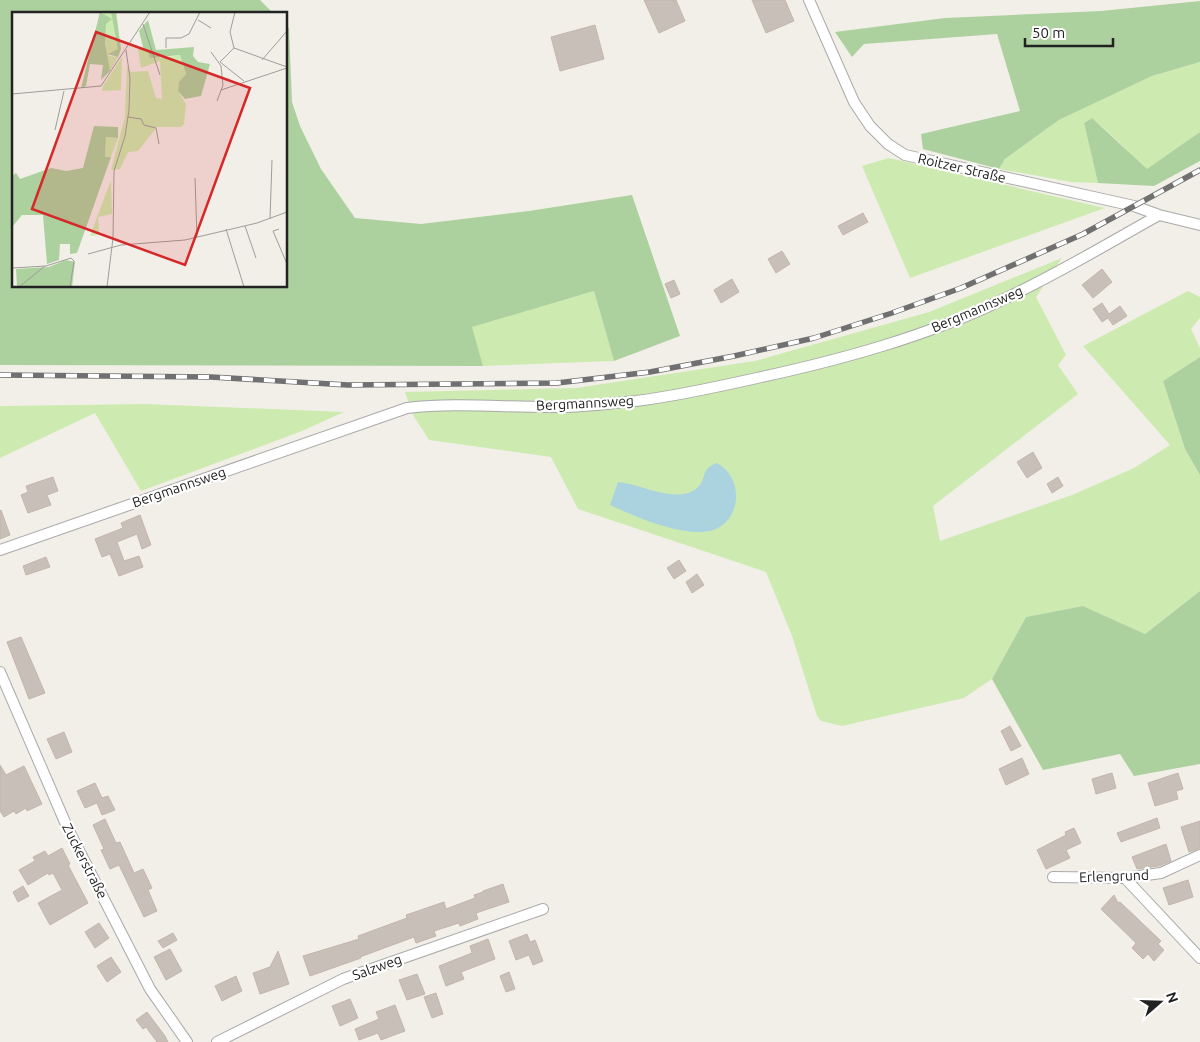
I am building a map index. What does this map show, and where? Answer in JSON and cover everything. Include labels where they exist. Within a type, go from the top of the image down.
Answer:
[{"type":"street","name":"Roitzer Straße","points":[[809,0],[854,102],[870,126],[888,144],[905,155],[1134,206],[1159,215],[1200,225]]},
{"type":"street","name":"Bergmannsweg","points":[[0,550],[407,408],[438,404],[562,407],[638,400],[707,389],[826,362],[950,322],[1000,301],[1038,283],[1159,215]]},
{"type":"street","name":"Zuckerstraße","points":[[0,672],[68,828],[150,989],[187,1042]]},
{"type":"street","name":"Erlengrund","points":[[1053,877],[1125,878],[1162,873],[1200,854]]},
{"type":"street","points":[[1125,878],[1200,958]]},
{"type":"street","name":"Salzweg","points":[[217,1042],[342,979],[543,908]]},
{"type":"green space","points":[[0,0],[260,0],[272,12],[12,12],[12,288],[288,288],[288,27],[292,102],[300,126],[321,169],[355,218],[421,224],[529,211],[632,195],[680,336],[614,361],[594,291],[472,327],[483,366],[0,365]]},
{"type":"green space","points":[[1200,1],[1200,62],[1152,76],[1059,120],[1005,159],[999,169],[923,149],[921,134],[1020,111],[997,34],[864,44],[852,57],[835,32],[945,18],[1101,11]]},
{"type":"green space","points":[[1200,62],[1200,132],[1146,172],[1122,145],[1092,118],[1084,123],[1098,183],[1071,182],[999,169],[1005,159],[1059,120],[1152,76]]},
{"type":"green space","points":[[1092,118],[1147,169],[1200,132],[1200,161],[1154,186],[1098,183],[1084,123]]},
{"type":"green space","points":[[889,158],[1105,208],[910,278],[862,166]]},
{"type":"green space","points":[[1062,258],[1036,297],[1066,355],[1058,365],[1078,394],[933,506],[940,541],[1072,495],[1134,468],[1170,445],[1083,346],[1188,291],[1200,297],[1200,318],[1191,329],[1200,348],[1200,357],[1163,381],[1185,449],[1200,475],[1200,591],[1145,634],[1083,606],[1026,617],[992,679],[964,698],[842,726],[821,721],[817,716],[792,636],[766,572],[578,509],[551,457],[429,440],[413,415],[405,392],[576,388],[755,361],[929,312]]},
{"type":"green space","points":[[594,291],[614,361],[483,366],[471,327]]},
{"type":"green space","points":[[1200,357],[1200,475],[1185,449],[1163,381]]},
{"type":"green space","points":[[146,404],[344,412],[302,431],[141,491],[95,413],[0,458],[0,406]]},
{"type":"green space","points":[[1200,591],[1200,764],[1134,776],[1120,754],[1043,770],[992,679],[1026,617],[1083,606],[1145,634]]},
{"type":"water","points":[[717,463],[727,471],[733,481],[736,492],[732,514],[725,523],[715,529],[702,532],[679,530],[643,519],[610,505],[618,482],[679,495],[689,493],[697,488],[708,468]]},
{"type":"building","points":[[644,0],[676,0],[685,21],[659,33]]},
{"type":"building","points":[[752,0],[785,0],[794,21],[766,33]]},
{"type":"building","points":[[595,25],[604,59],[560,71],[551,37]]},
{"type":"building","points":[[863,213],[868,222],[843,235],[838,226]]},
{"type":"building","points":[[782,251],[790,264],[776,273],[768,259]]},
{"type":"building","points":[[1102,269],[1112,282],[1093,298],[1082,285]]},
{"type":"building","points":[[732,279],[739,292],[721,303],[714,290]]},
{"type":"building","points":[[674,280],[680,294],[671,298],[665,284]]},
{"type":"building","points":[[1102,303],[1109,314],[1120,306],[1127,316],[1113,325],[1108,318],[1102,322],[1093,309]]},
{"type":"building","points":[[1033,452],[1042,468],[1027,478],[1017,462]]},
{"type":"building","points":[[53,477],[58,491],[47,495],[51,505],[28,513],[21,495],[28,492],[26,486]]},
{"type":"building","points":[[1058,477],[1063,486],[1052,493],[1047,484]]},
{"type":"building","points":[[0,511],[10,535],[0,539]]},
{"type":"building","points":[[140,515],[151,545],[142,549],[137,534],[117,542],[124,561],[139,556],[143,567],[119,576],[110,554],[102,557],[95,539],[123,528],[121,523]]},
{"type":"building","points":[[46,557],[50,567],[26,575],[23,566]]},
{"type":"building","points":[[679,560],[686,571],[674,579],[667,568]]},
{"type":"building","points":[[697,574],[704,585],[692,593],[686,582]]},
{"type":"building","points":[[21,637],[45,693],[29,699],[7,642]]},
{"type":"building","points":[[1010,726],[1021,746],[1011,751],[1001,731]]},
{"type":"building","points":[[64,732],[72,752],[56,759],[47,739]]},
{"type":"building","points":[[1022,758],[1029,774],[1006,785],[999,769]]},
{"type":"building","points":[[0,765],[6,775],[24,766],[42,804],[27,811],[26,808],[16,814],[14,811],[4,817],[0,811]]},
{"type":"building","points":[[1112,773],[1116,788],[1096,794],[1092,779]]},
{"type":"building","points":[[1178,773],[1183,789],[1176,791],[1178,799],[1155,806],[1148,783]]},
{"type":"building","points":[[95,783],[102,798],[108,796],[115,810],[102,815],[97,803],[85,808],[77,791]]},
{"type":"building","points":[[1157,818],[1160,828],[1121,842],[1117,833]]},
{"type":"building","points":[[105,819],[116,843],[120,842],[134,873],[143,869],[152,888],[148,890],[157,911],[144,917],[119,865],[110,869],[101,850],[104,849],[93,825]]},
{"type":"building","points":[[1200,821],[1200,848],[1189,852],[1181,827]]},
{"type":"building","points":[[1074,828],[1081,843],[1066,850],[1070,858],[1046,869],[1037,850],[1066,835],[1065,832]]},
{"type":"building","points":[[1166,844],[1171,861],[1159,866],[1137,869],[1132,857]]},
{"type":"building","points":[[62,848],[70,864],[68,865],[88,903],[50,925],[38,903],[62,890],[53,873],[49,875],[48,873],[28,885],[19,870],[35,861],[33,857],[45,851],[48,856]]},
{"type":"building","points":[[1188,880],[1193,897],[1169,905],[1163,888]]},
{"type":"building","points":[[503,884],[509,902],[476,913],[478,919],[460,926],[459,923],[434,931],[436,936],[416,943],[414,937],[310,976],[303,956],[359,939],[358,936],[407,918],[406,915],[444,902],[446,909],[475,898],[474,895],[483,891]]},
{"type":"building","points":[[23,886],[29,896],[18,902],[13,892]]},
{"type":"building","points":[[1114,895],[1118,903],[1120,902],[1161,941],[1158,944],[1164,950],[1154,961],[1148,954],[1143,959],[1132,948],[1136,943],[1101,909]]},
{"type":"building","points":[[99,923],[109,938],[95,948],[85,932]]},
{"type":"building","points":[[173,933],[177,940],[163,948],[158,941]]},
{"type":"building","points":[[527,934],[530,942],[535,940],[543,961],[533,965],[529,955],[516,960],[509,941]]},
{"type":"building","points":[[488,939],[495,959],[461,972],[464,979],[446,986],[439,966],[472,953],[470,946]]},
{"type":"building","points":[[170,949],[182,971],[166,980],[154,957]]},
{"type":"building","points":[[278,951],[289,984],[260,994],[253,973],[270,967]]},
{"type":"building","points":[[111,957],[121,972],[107,982],[97,966]]},
{"type":"building","points":[[509,972],[515,989],[506,992],[500,976]]},
{"type":"building","points":[[417,974],[425,994],[407,1000],[399,980]]},
{"type":"building","points":[[236,976],[242,991],[222,1001],[215,986]]},
{"type":"building","points":[[436,993],[443,1014],[432,1018],[424,997]]},
{"type":"building","points":[[350,999],[358,1018],[340,1026],[332,1006]]},
{"type":"building","points":[[395,1005],[405,1031],[381,1040],[378,1033],[359,1040],[355,1029],[379,1019],[376,1012]]},
{"type":"building","points":[[147,1012],[168,1042],[157,1042],[146,1027],[143,1029],[136,1020]]},
{"type":"railway","points":[[0,375],[211,377],[348,385],[557,383],[650,372],[814,338],[961,288],[1083,234],[1200,170]]}]
